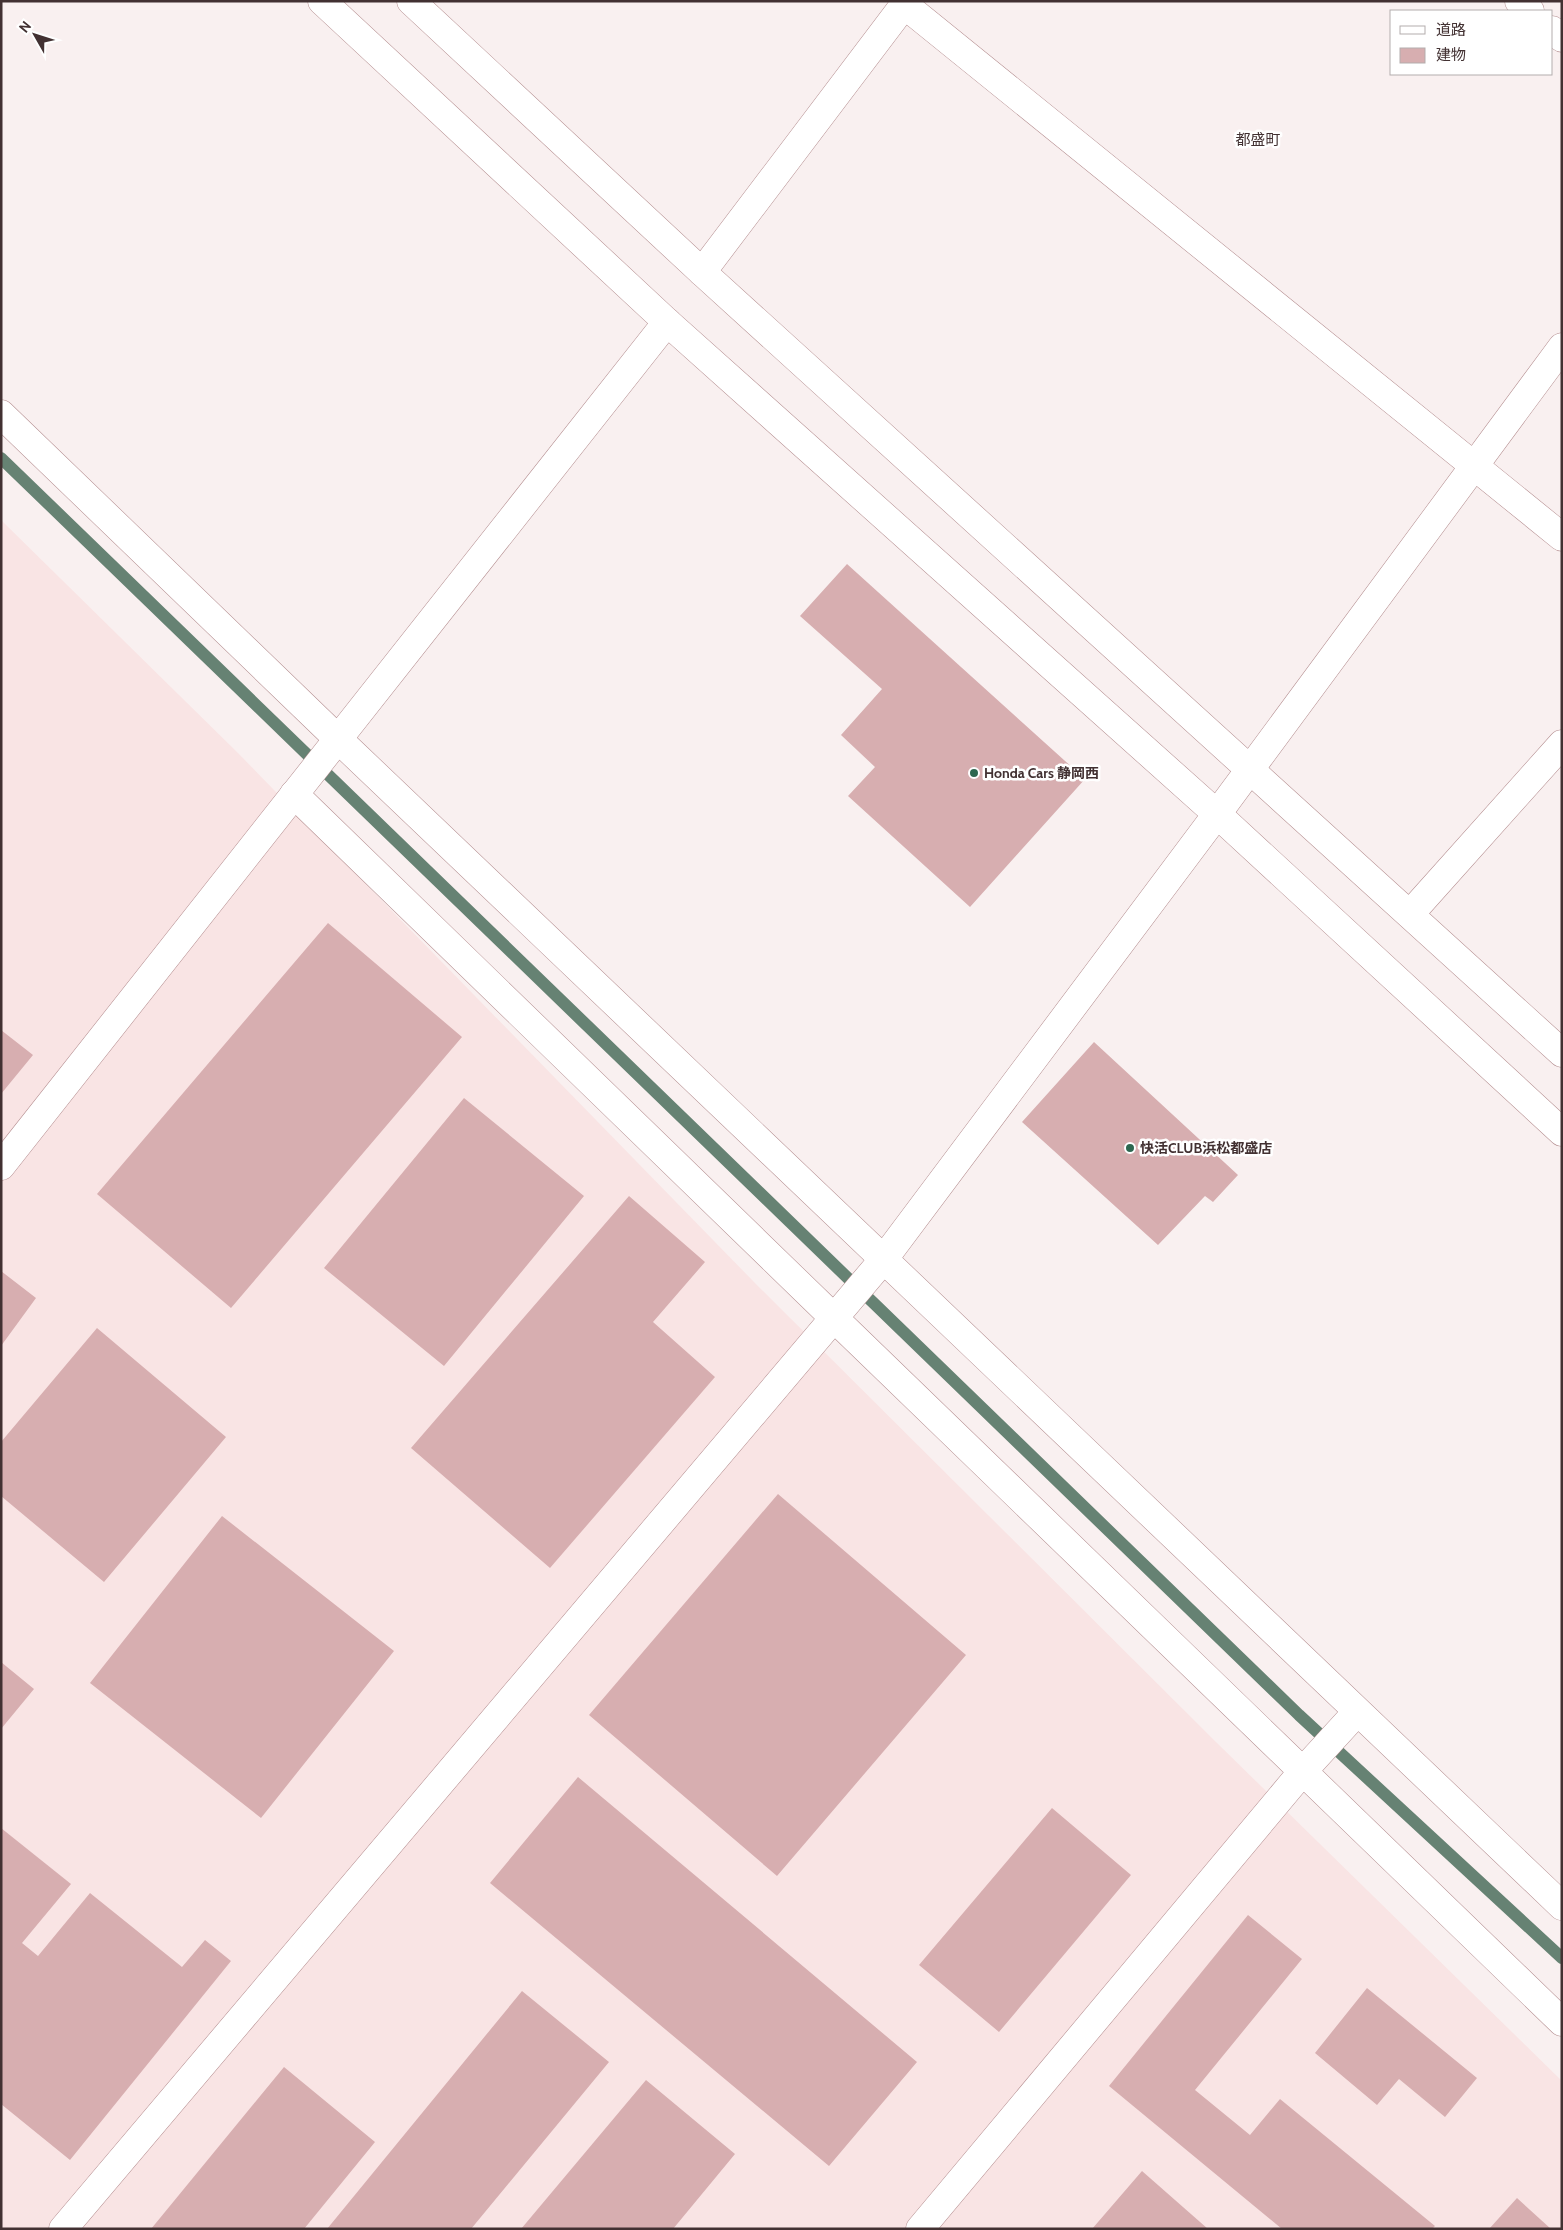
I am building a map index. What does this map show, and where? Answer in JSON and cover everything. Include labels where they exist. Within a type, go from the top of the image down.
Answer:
[{"type":"street","points":[[322,1],[667,322],[1217,814],[1562,1132]]},
{"type":"street","points":[[410,1],[702,272],[1251,768],[1562,1053]]},
{"type":"street","points":[[1518,1],[1529,10]]},
{"type":"street","points":[[702,272],[906,4],[1562,537]]},
{"type":"street","points":[[1,1166],[667,322]]},
{"type":"street","points":[[63,2229],[882,1260],[1217,814],[1562,347]]},
{"type":"street","points":[[1,414],[882,1260],[1562,1906]]},
{"type":"street","points":[[1410,914],[1562,744]]},
{"type":"street","points":[[294,794],[1562,2022]]},
{"type":"street","points":[[920,2229],[1302,1771],[1357,1712]]},
{"type":"shaded area","points":[[1,520],[238,753],[754,1282],[1216,1742],[1562,2081],[1562,2229],[1,2229]]},
{"type":"building","name":"Honda Cars 静岡西","points":[[847,564],[1085,779],[970,907],[848,796],[875,767],[841,735],[882,689],[800,616]]},
{"type":"building","points":[[328,923],[462,1037],[231,1308],[97,1194]]},
{"type":"building","points":[[1,1030],[33,1055],[1,1094]]},
{"type":"building","name":"快活CLUB浜松都盛店","points":[[1094,1042],[1238,1175],[1213,1202],[1205,1196],[1158,1245],[1022,1122]]},
{"type":"building","points":[[464,1098],[584,1196],[444,1366],[324,1268]]},
{"type":"building","points":[[629,1196],[705,1262],[653,1322],[715,1377],[550,1568],[411,1448]]},
{"type":"building","points":[[1,1271],[36,1298],[1,1346]]},
{"type":"building","points":[[97,1328],[226,1437],[104,1582],[1,1496],[1,1442]]},
{"type":"building","points":[[778,1494],[966,1655],[777,1876],[589,1715]]},
{"type":"building","points":[[222,1516],[394,1651],[261,1818],[90,1683]]},
{"type":"building","points":[[1,1662],[34,1689],[1,1729]]},
{"type":"building","points":[[578,1777],[917,2062],[829,2166],[490,1883]]},
{"type":"building","points":[[1052,1808],[1131,1875],[999,2032],[919,1965]]},
{"type":"building","points":[[1,1828],[71,1884],[22,1943],[38,1956],[90,1893],[182,1967],[205,1940],[231,1961],[70,2160],[1,2104]]},
{"type":"building","points":[[1248,1915],[1302,1959],[1195,2090],[1250,2135],[1280,2099],[1435,2226],[1432,2229],[1282,2229],[1109,2086]]},
{"type":"building","points":[[1367,1988],[1477,2078],[1445,2117],[1399,2079],[1377,2105],[1315,2053]]},
{"type":"building","points":[[522,1991],[609,2062],[471,2229],[327,2229]]},
{"type":"building","points":[[284,2067],[375,2142],[304,2229],[151,2229]]},
{"type":"building","points":[[646,2080],[735,2154],[673,2229],[521,2229]]},
{"type":"building","points":[[1142,2171],[1208,2229],[1092,2229]]},
{"type":"building","points":[[1517,2198],[1551,2229],[1489,2229]]},
{"type":"waterway","points":[[1,458],[1299,1715],[1562,1958]]},
{"type":"place","name":"Honda Cars 静岡西","points":[[974,773]]},
{"type":"place","name":"快活CLUB浜松都盛店","points":[[1130,1148]]},
{"type":"district","name":"都盛町","points":[[1258,140]]}]
